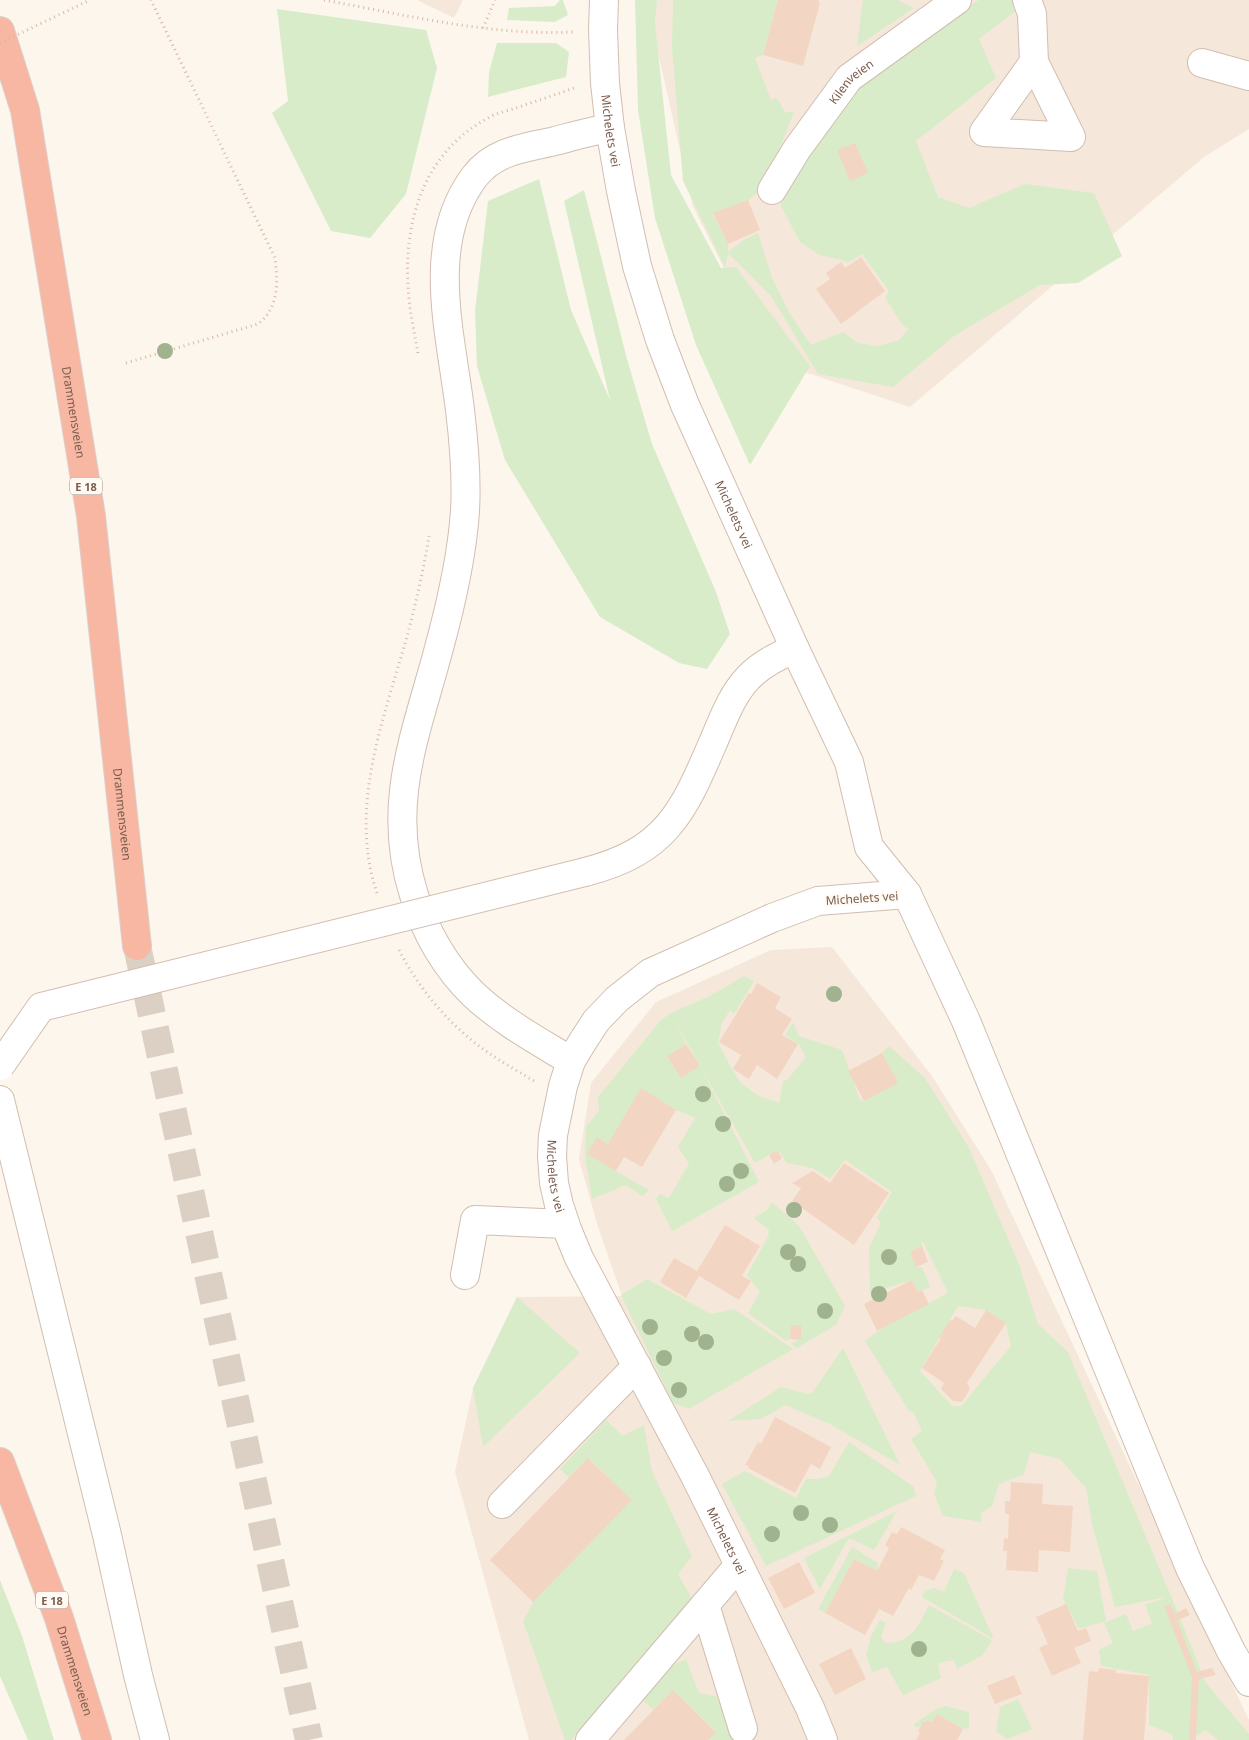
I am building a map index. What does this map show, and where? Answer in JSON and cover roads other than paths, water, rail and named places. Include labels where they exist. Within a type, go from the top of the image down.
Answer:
[{"type":"highway","name":"Drammensveien","points":[[0,31],[25,110],[91,516],[136,946]]},
{"type":"highway","name":"Drammensveien","points":[[0,1462],[59,1618],[98,1740]]},
{"type":"street","name":"Michelets vei","points":[[604,0],[605,83],[610,128],[637,266],[660,340],[685,405],[849,762],[869,846],[906,894]]},
{"type":"street","name":"Kilenveien","points":[[772,190],[796,150],[849,78],[957,0]]},
{"type":"street","points":[[1027,0],[1032,14],[1034,62]]},
{"type":"street","points":[[1202,63],[1249,76]]},
{"type":"street","points":[[571,1061],[513,1025],[476,997],[444,959],[422,919],[413,894],[404,858],[401,821],[407,766],[440,647],[460,553],[465,510],[463,438],[447,325],[444,278],[447,244],[453,218],[476,174],[492,159],[512,150],[610,128]]},
{"type":"street","points":[[0,1066],[41,1007],[607,867],[628,858],[644,848],[667,828],[677,815],[694,788],[725,714],[735,695],[747,679],[769,660],[795,648]]},
{"type":"street","name":"Michelets vei","points":[[823,1740],[810,1708],[695,1476],[579,1258],[565,1224],[554,1183],[553,1135],[563,1086],[571,1061],[596,1022],[618,999],[650,973],[772,918],[818,901],[906,894]]},
{"type":"street","points":[[906,894],[966,1020],[1190,1568],[1231,1651],[1249,1682]]},
{"type":"street","points":[[0,1100],[107,1535],[138,1675],[156,1740]]},
{"type":"street","points":[[465,1274],[475,1220],[565,1224]]},
{"type":"street","points":[[502,1504],[636,1366]]},
{"type":"street","points":[[590,1740],[739,1565]]},
{"type":"street","points":[[705,1605],[743,1729]]},
{"type":"tunnel","points":[[137,946],[309,1740]]}]
